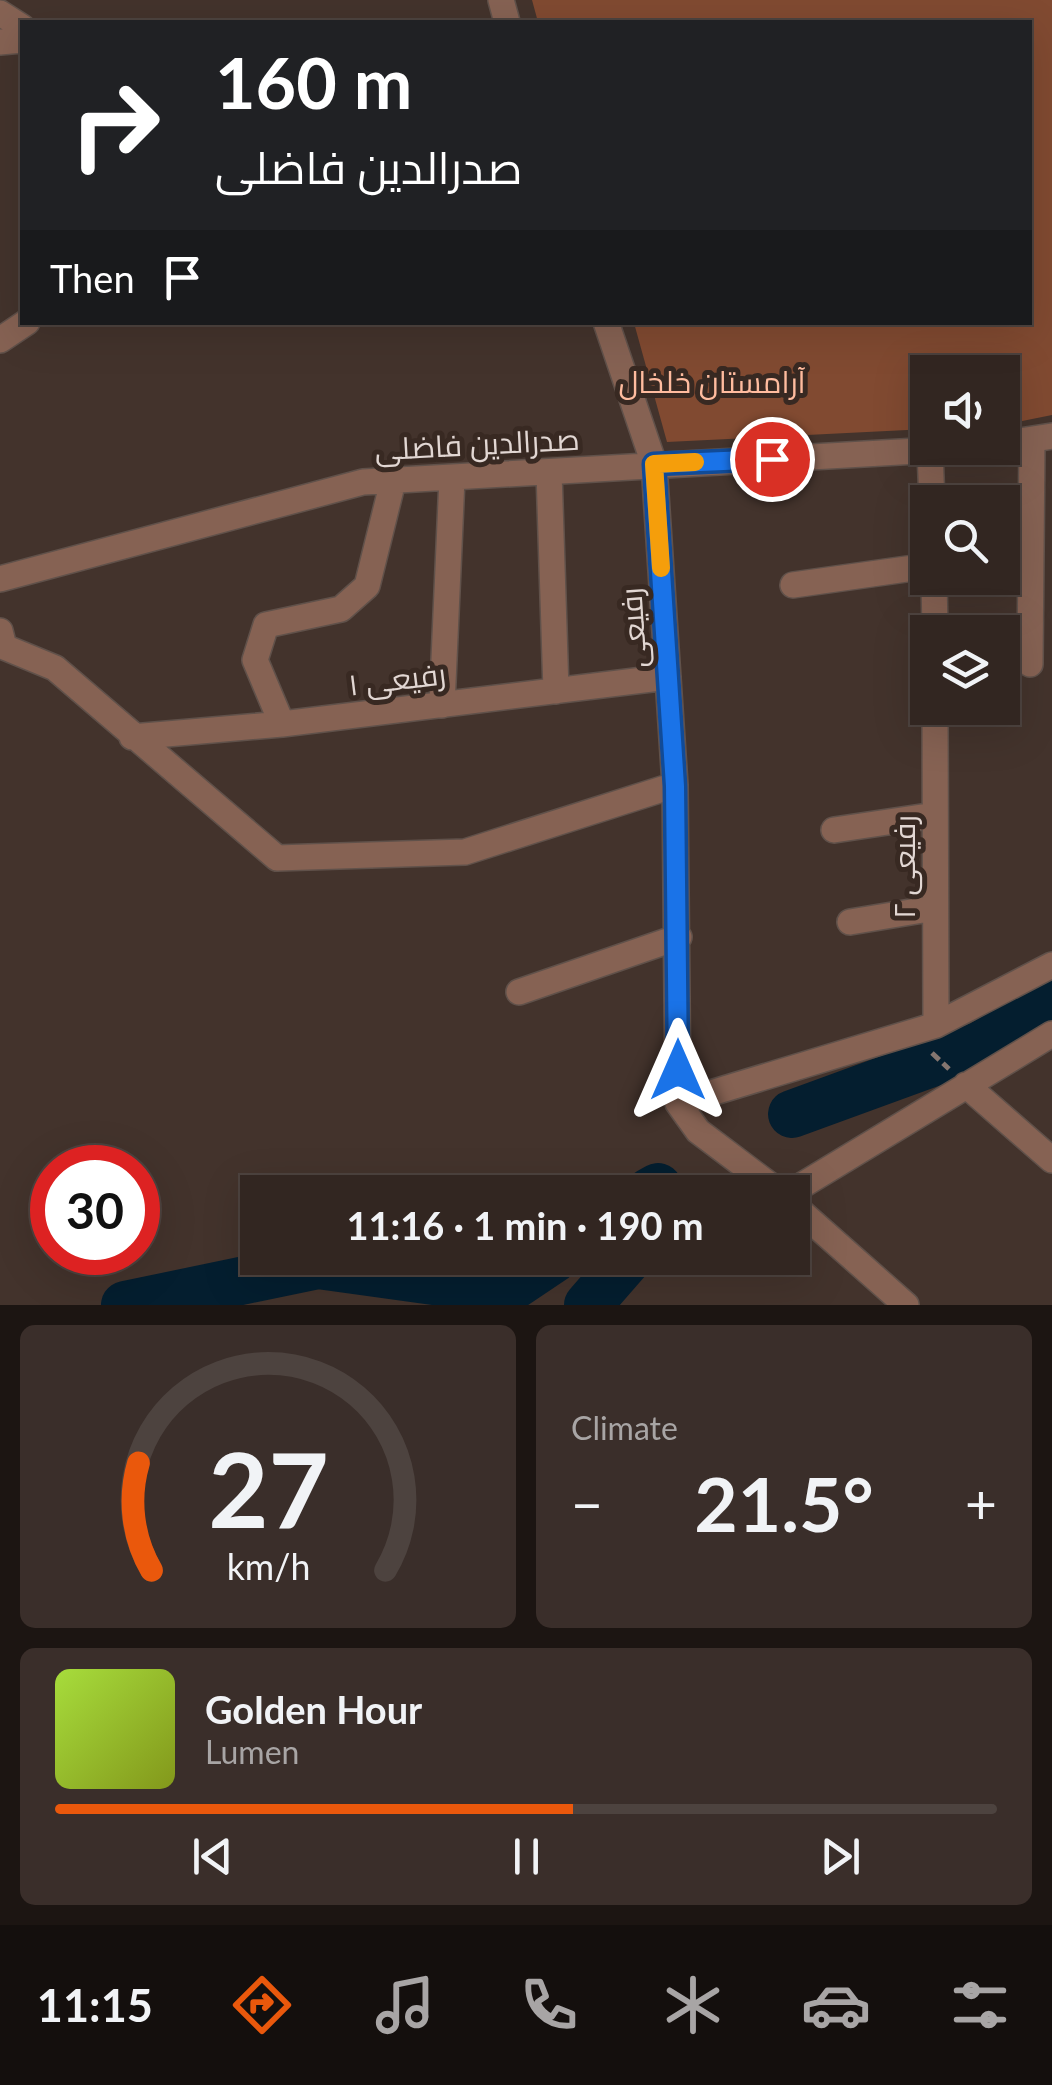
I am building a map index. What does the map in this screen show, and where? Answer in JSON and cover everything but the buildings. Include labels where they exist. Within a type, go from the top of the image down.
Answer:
[{"type":"street","points":[[0,340],[22,325]]},
{"type":"street","name":"رفیعی","points":[[607,325],[654,464],[675,786],[678,1103]]},
{"type":"street","points":[[1030,664],[1042,438]]},
{"type":"street","name":"صدرالدین فاضلی","points":[[0,579],[363,482],[910,453]]},
{"type":"street","points":[[549,472],[556,691]]},
{"type":"street","points":[[442,705],[452,478]]},
{"type":"street","points":[[282,724],[255,660],[266,625],[341,609],[367,586],[393,481]]},
{"type":"street","points":[[793,585],[910,569]]},
{"type":"street","points":[[0,631],[4,647],[55,668],[277,858],[464,852],[675,786]]},
{"type":"street","name":"رفیعی ۱","points":[[132,737],[282,724],[668,677]]},
{"type":"street","name":"رفیعی ۲","points":[[924,1029],[936,908],[935,725]]},
{"type":"street","points":[[834,830],[935,815]]},
{"type":"street","points":[[850,922],[936,908]]},
{"type":"street","points":[[519,992],[679,937]]},
{"type":"street","points":[[756,1175],[698,1132],[678,1103],[924,1029],[1052,965]]},
{"type":"street","points":[[810,1180],[1052,1034]]},
{"type":"street","points":[[966,1085],[1052,1160]]},
{"type":"street","points":[[810,1220],[906,1305]]},
{"type":"path","points":[[924,1029],[966,1085]]},
{"type":"green space","name":"آرامستان خلخال","points":[[532,0],[1052,0],[1052,415],[1020,422],[1020,355],[910,355],[910,430],[667,442],[635,325],[1032,325],[1032,20],[537,20]]},
{"type":"waterway","points":[[792,1114],[981,1045],[1052,1003]]},
{"type":"waterway","points":[[125,1305],[270,1275]]},
{"type":"waterway","points":[[390,1275],[506,1291],[530,1275]]},
{"type":"waterway","points":[[588,1305],[614,1275]]},
{"type":"slow traffic","points":[[661,568],[654,464],[695,462]]},
{"type":"route","points":[[678,1070],[675,786],[654,464],[772,459]]}]
